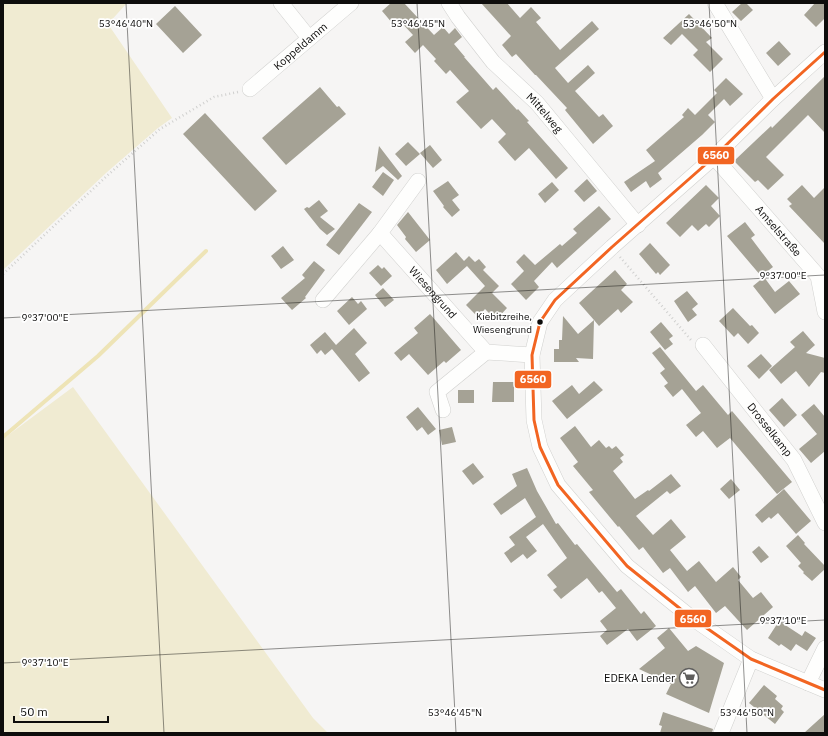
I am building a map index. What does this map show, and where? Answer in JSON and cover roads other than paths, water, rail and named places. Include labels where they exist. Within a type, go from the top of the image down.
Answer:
[{"type":"street","points":[[281,3],[309,38]]},
{"type":"street","name":"Koppeldamm","points":[[250,89],[352,3]]},
{"type":"street","name":"Mittelweg","points":[[449,3],[493,62],[538,103],[638,225]]},
{"type":"street","points":[[715,3],[773,99]]},
{"type":"street","points":[[825,52],[773,99],[714,157],[612,247],[555,300],[540,322],[532,355],[534,420],[540,447],[558,485],[627,566],[688,615],[751,659],[825,690]]},
{"type":"street","name":"Amselstraße","points":[[714,157],[818,276],[825,312]]},
{"type":"street","points":[[323,300],[380,233],[418,181]]},
{"type":"street","name":"Wiesengrund","points":[[380,233],[486,352]]},
{"type":"street","name":"Drosselkamp","points":[[703,345],[794,460],[825,523]]},
{"type":"street","points":[[443,410],[436,392],[486,352],[532,355]]},
{"type":"street","points":[[808,683],[825,648]]},
{"type":"street","points":[[721,733],[751,659]]},
{"type":"waterway","points":[[3,437],[98,356],[206,251]]},
{"type":"place","name":"Kiebitzreihe, Wiesengrund","points":[[540,322]]},
{"type":"place","name":"EDEKA Lender","points":[[689,678]]}]
